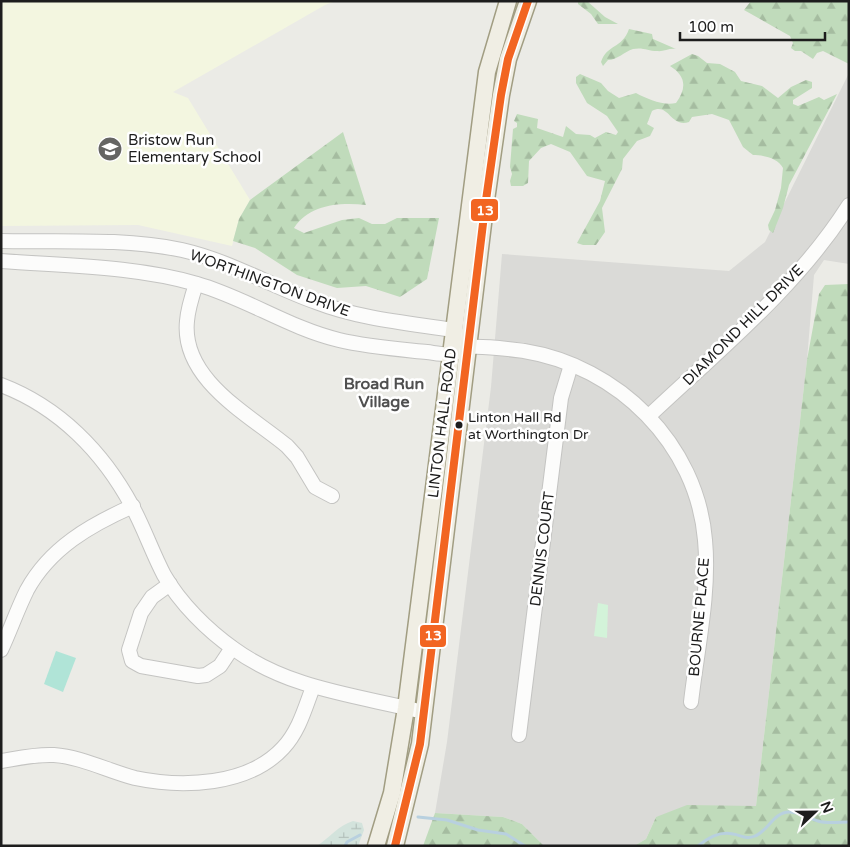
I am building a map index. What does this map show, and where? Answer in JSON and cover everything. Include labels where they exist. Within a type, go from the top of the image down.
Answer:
[{"type":"main road","name":"LINTON HALL ROAD","points":[[376,846],[392,793],[406,708],[487,72],[508,1]]},
{"type":"main road","name":"LINTON HALL ROAD","points":[[395,846],[413,780],[420,744],[486,198],[501,95],[508,59],[528,1]]},
{"type":"street","name":"DIAMOND HILL DRIVE","points":[[649,416],[773,299],[827,236],[849,205]]},
{"type":"street","name":"WORTHINGTON DRIVE","points":[[1,241],[119,243],[182,250],[239,268],[314,302],[339,310],[453,330]]},
{"type":"street","name":"WORTHINGTON DRIVE","points":[[1,261],[142,273],[196,284],[247,302],[315,333],[373,347],[450,354],[468,347]]},
{"type":"street","points":[[196,284],[186,323],[188,341],[198,368],[215,389],[287,446],[297,457],[316,487],[332,496]]},
{"type":"street","points":[[453,330],[468,347]]},
{"type":"street","name":"BOURNE PLACE","points":[[468,347],[524,352],[571,365],[612,385],[649,416],[663,433],[683,466],[700,509],[704,531],[704,592],[691,702]]},
{"type":"street","name":"DENNIS COURT","points":[[519,735],[561,398],[571,365]]},
{"type":"street","points":[[1,385],[45,408],[75,430],[108,466],[132,506],[170,584],[192,612],[232,648],[269,670],[313,687],[424,712]]},
{"type":"street","points":[[1,650],[27,591],[50,558],[78,534],[132,506]]},
{"type":"street","points":[[170,584],[152,597],[141,613],[129,650],[132,661],[141,666],[198,676],[214,671],[232,648]]},
{"type":"street","points":[[1,761],[54,755],[71,757],[116,772],[152,780],[211,781],[234,776],[261,766],[284,747],[301,719],[313,687]]},
{"type":"shaded area","name":"Bristow Run Elementary School","points":[[1,1],[336,1],[325,5],[173,92],[188,98],[250,200],[239,219],[232,246],[138,225],[1,226]]},
{"type":"shaded area","points":[[849,73],[849,264],[824,260],[814,275],[807,360],[756,806],[656,817],[646,839],[634,846],[544,846],[522,824],[503,817],[435,813],[447,742],[491,387],[502,254],[729,271],[765,242]]},
{"type":"shaded area","points":[[598,603],[608,605],[607,638],[594,636]]},
{"type":"green space","points":[[578,1],[587,1],[605,17],[618,24],[598,24],[591,14],[578,4]]},
{"type":"green space","points":[[751,1],[849,1],[849,64],[823,51],[817,53],[813,59],[801,51],[795,51],[791,48],[793,43],[790,36],[744,10]]},
{"type":"green space","points":[[629,29],[652,34],[653,39],[676,49],[654,51],[640,48],[633,49],[614,59],[608,60],[603,66],[601,62],[604,56],[623,40]]},
{"type":"green space","points":[[692,54],[707,63],[720,64],[735,72],[741,81],[762,86],[778,98],[791,87],[806,80],[812,82],[812,88],[793,100],[793,104],[798,106],[819,97],[824,100],[837,94],[789,185],[783,208],[773,233],[769,230],[768,225],[775,210],[781,188],[783,168],[774,159],[753,155],[743,147],[729,120],[712,114],[692,117],[689,122],[683,123],[673,119],[662,110],[652,111],[647,124],[654,128],[650,136],[637,141],[623,159],[622,169],[602,208],[605,232],[596,245],[577,243],[600,201],[605,181],[587,176],[570,152],[551,144],[541,148],[529,161],[528,183],[523,186],[511,186],[512,174],[510,167],[513,129],[517,127],[517,123],[514,121],[517,114],[538,119],[537,128],[563,137],[566,126],[576,134],[590,135],[595,138],[606,132],[616,135],[618,132],[607,116],[587,103],[576,83],[576,77],[580,74],[601,83],[608,91],[619,98],[636,93],[650,100],[671,104],[676,103],[680,98],[683,83],[679,74],[670,66]]},
{"type":"green space","points":[[343,132],[366,205],[326,206],[308,214],[294,228],[304,233],[342,220],[359,218],[372,224],[385,224],[397,218],[439,218],[427,279],[400,297],[366,286],[337,288],[297,275],[255,248],[233,241],[239,219],[250,200]]},
{"type":"green space","points":[[849,284],[849,846],[634,846],[646,839],[656,817],[687,805],[756,806],[807,360],[819,294],[825,285]]},
{"type":"green space","points":[[56,651],[76,658],[63,692],[44,684]]},
{"type":"green space","points":[[435,813],[503,817],[522,824],[544,846],[423,846]]},
{"type":"green space","points":[[353,821],[362,823],[364,830],[358,846],[317,846],[339,829]]},
{"type":"waterway","points":[[698,846],[710,838],[723,833],[746,837],[755,836],[763,831],[779,815],[789,812],[822,822],[849,822]]},
{"type":"waterway","points":[[418,817],[447,820],[478,830],[506,834],[525,846]]},
{"type":"waterway","points":[[345,846],[347,842],[360,835]]},
{"type":"transit line","name":"13","points":[[395,846],[420,744],[485,207],[501,95],[508,59],[528,1]]},
{"type":"place","name":"Bristow Run Elementary School","points":[[110,149]]},
{"type":"place","name":"Linton Hall Rd at Worthington Dr","points":[[459,425]]},
{"type":"district","name":"Broad Run Village","points":[[384,393]]}]
